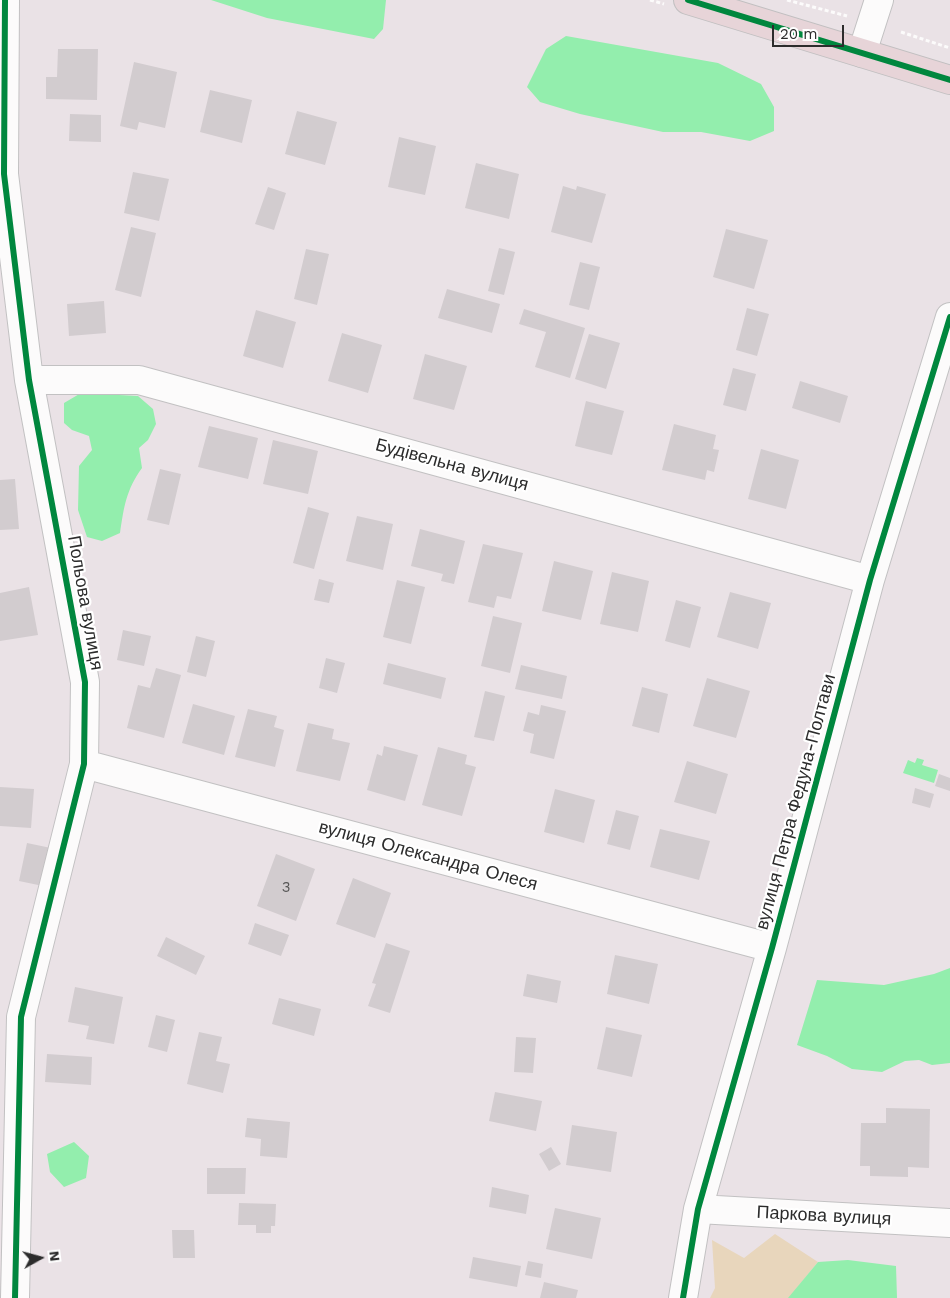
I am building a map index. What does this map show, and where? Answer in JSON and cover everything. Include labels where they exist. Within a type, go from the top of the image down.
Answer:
[{"type":"main road","points":[[688,0],[950,80]]},
{"type":"street","name":"Польова вулиця","points":[[5,0],[4,174],[29,380],[85,682],[84,764],[21,1017],[15,1298]]},
{"type":"street","points":[[862,53],[879,0]]},
{"type":"street","name":"вулиця Петра Федуна-Полтави","points":[[683,1298],[698,1209],[772,948],[870,580],[950,317]]},
{"type":"street","name":"Будівельна вулиця","points":[[29,380],[139,380],[870,580]]},
{"type":"street","name":"вулиця Олександра Олеся","points":[[84,764],[772,948]]},
{"type":"street","name":"Паркова вулиця","points":[[698,1209],[950,1223]]},
{"type":"path","points":[[787,0],[854,18]]},
{"type":"path","points":[[901,32],[950,48]]},
{"type":"shaded area","points":[[211,0],[386,0],[383,29],[374,39],[267,18]]},
{"type":"shaded area","points":[[566,36],[718,63],[761,84],[774,107],[774,131],[750,141],[701,132],[663,132],[580,114],[540,102],[527,87],[546,49]]},
{"type":"shaded area","points":[[81,393],[138,396],[153,409],[156,424],[148,440],[139,448],[142,468],[129,491],[124,507],[120,533],[102,541],[87,537],[78,510],[79,466],[92,450],[89,436],[72,430],[64,423],[64,403]]},
{"type":"shaded area","points":[[917,758],[924,760],[922,765],[938,770],[934,783],[903,773],[908,760],[915,763]]},
{"type":"shaded area","points":[[950,968],[950,1063],[932,1065],[919,1060],[905,1061],[882,1072],[852,1069],[827,1056],[797,1045],[817,980],[884,985],[934,974]]},
{"type":"shaded area","points":[[74,1142],[89,1156],[86,1178],[64,1187],[50,1172],[47,1154]]},
{"type":"shaded area","points":[[775,1234],[818,1262],[796,1289],[810,1298],[710,1298],[715,1288],[712,1240],[744,1258]]},
{"type":"shaded area","points":[[848,1260],[896,1266],[897,1298],[788,1298],[818,1262]]},
{"type":"building","points":[[58,49],[98,49],[97,100],[46,99],[46,77],[57,77]]},
{"type":"building","points":[[134,62],[177,72],[165,128],[139,122],[137,130],[120,126]]},
{"type":"building","points":[[210,90],[252,100],[242,143],[200,132]]},
{"type":"building","points":[[297,111],[337,122],[325,165],[285,154]]},
{"type":"building","points":[[70,114],[101,115],[101,142],[69,141]]},
{"type":"building","points":[[399,137],[436,146],[425,195],[388,187]]},
{"type":"building","points":[[476,163],[519,174],[509,219],[465,208]]},
{"type":"building","points":[[133,172],[169,179],[159,221],[124,213]]},
{"type":"building","points":[[563,186],[576,190],[577,186],[606,194],[592,243],[551,232]]},
{"type":"building","points":[[268,187],[286,193],[274,230],[255,224]]},
{"type":"building","points":[[131,227],[156,233],[141,297],[115,290]]},
{"type":"building","points":[[726,229],[768,240],[754,289],[713,277]]},
{"type":"building","points":[[499,248],[515,252],[504,295],[488,291]]},
{"type":"building","points":[[306,249],[329,254],[317,305],[294,299]]},
{"type":"building","points":[[580,262],[600,267],[589,310],[569,305]]},
{"type":"building","points":[[447,289],[500,304],[492,333],[438,318]]},
{"type":"building","points":[[104,301],[106,333],[69,336],[67,304]]},
{"type":"building","points":[[747,308],[769,314],[757,356],[736,350]]},
{"type":"building","points":[[524,309],[585,328],[570,378],[535,367],[546,332],[519,324]]},
{"type":"building","points":[[256,310],[296,322],[283,368],[243,356]]},
{"type":"building","points":[[342,333],[382,345],[368,393],[328,381]]},
{"type":"building","points":[[589,334],[620,343],[606,389],[575,379]]},
{"type":"building","points":[[425,354],[467,366],[454,410],[413,399]]},
{"type":"building","points":[[733,368],[756,374],[746,411],[723,405]]},
{"type":"building","points":[[800,381],[848,396],[840,423],[792,408]]},
{"type":"building","points":[[586,401],[624,411],[612,455],[575,446]]},
{"type":"building","points":[[674,424],[716,435],[713,449],[719,450],[714,472],[707,470],[705,480],[662,470]]},
{"type":"building","points":[[209,426],[258,438],[248,479],[198,467]]},
{"type":"building","points":[[273,440],[318,451],[308,494],[263,484]]},
{"type":"building","points":[[761,449],[799,460],[786,509],[748,499]]},
{"type":"building","points":[[160,469],[181,474],[169,525],[147,520]]},
{"type":"building","points":[[15,479],[19,529],[0,530],[0,480]]},
{"type":"building","points":[[308,507],[329,513],[314,569],[293,563]]},
{"type":"building","points":[[357,516],[393,524],[383,570],[346,561]]},
{"type":"building","points":[[420,529],[465,541],[454,584],[441,581],[443,574],[411,566]]},
{"type":"building","points":[[483,544],[523,553],[511,599],[497,596],[494,608],[468,602]]},
{"type":"building","points":[[554,561],[593,571],[581,620],[542,611]]},
{"type":"building","points":[[612,572],[649,581],[638,632],[600,624]]},
{"type":"building","points":[[319,579],[334,583],[329,603],[314,600]]},
{"type":"building","points":[[397,580],[425,587],[411,644],[383,637]]},
{"type":"building","points":[[29,587],[38,635],[0,641],[0,593]]},
{"type":"building","points":[[730,592],[771,603],[758,649],[717,637]]},
{"type":"building","points":[[676,600],[701,607],[690,648],[665,641]]},
{"type":"building","points":[[493,616],[522,623],[510,673],[481,666]]},
{"type":"building","points":[[123,630],[151,636],[144,666],[117,660]]},
{"type":"building","points":[[196,636],[215,641],[206,677],[187,672]]},
{"type":"building","points":[[326,658],[345,663],[337,693],[319,688]]},
{"type":"building","points":[[388,663],[446,678],[441,699],[383,684]]},
{"type":"building","points":[[521,665],[567,676],[562,699],[515,689]]},
{"type":"building","points":[[156,668],[181,675],[164,738],[127,728],[138,685],[150,688]]},
{"type":"building","points":[[707,678],[750,691],[736,738],[693,726]]},
{"type":"building","points":[[642,687],[668,694],[659,733],[632,726]]},
{"type":"building","points":[[485,691],[505,696],[494,741],[474,737]]},
{"type":"building","points":[[193,704],[235,716],[224,755],[182,743]]},
{"type":"building","points":[[541,705],[566,711],[554,759],[530,753],[534,734],[523,731],[528,712],[539,715]]},
{"type":"building","points":[[248,709],[277,716],[274,727],[284,730],[275,767],[235,757]]},
{"type":"building","points":[[308,723],[334,729],[332,739],[350,743],[340,781],[296,771]]},
{"type":"building","points":[[384,746],[418,755],[405,801],[367,790],[377,754],[382,756]]},
{"type":"building","points":[[438,747],[467,755],[465,764],[476,767],[462,816],[422,805]]},
{"type":"building","points":[[687,761],[728,774],[716,814],[674,802]]},
{"type":"building","points":[[939,774],[950,778],[950,791],[935,786]]},
{"type":"building","points":[[0,787],[34,789],[31,828],[0,826]]},
{"type":"building","points":[[915,788],[934,794],[930,808],[912,803]]},
{"type":"building","points":[[555,789],[595,800],[584,843],[544,832]]},
{"type":"building","points":[[616,810],[639,816],[630,850],[607,844]]},
{"type":"building","points":[[660,829],[710,841],[699,880],[650,867]]},
{"type":"building","points":[[27,843],[51,848],[43,886],[19,881]]},
{"type":"building","points":[[276,854],[315,869],[296,921],[257,906]]},
{"type":"building","points":[[353,878],[391,893],[375,938],[336,924]]},
{"type":"building","points":[[255,923],[289,935],[281,956],[248,944]]},
{"type":"building","points":[[166,937],[205,956],[196,975],[157,956]]},
{"type":"building","points":[[386,943],[410,951],[390,1013],[368,1006],[376,984],[372,983]]},
{"type":"building","points":[[615,955],[658,964],[649,1004],[607,994]]},
{"type":"building","points":[[527,974],[561,981],[557,1003],[523,996]]},
{"type":"building","points":[[75,987],[123,997],[114,1044],[86,1039],[89,1026],[68,1022]]},
{"type":"building","points":[[279,998],[321,1009],[314,1036],[272,1024]]},
{"type":"building","points":[[156,1015],[175,1020],[167,1052],[148,1047]]},
{"type":"building","points":[[606,1027],[642,1035],[632,1077],[597,1069]]},
{"type":"building","points":[[199,1032],[222,1037],[216,1061],[230,1064],[223,1093],[187,1084]]},
{"type":"building","points":[[516,1037],[536,1038],[533,1073],[514,1072]]},
{"type":"building","points":[[47,1054],[92,1057],[91,1085],[45,1082]]},
{"type":"building","points":[[495,1092],[542,1101],[536,1131],[489,1121]]},
{"type":"building","points":[[886,1108],[930,1109],[929,1168],[908,1167],[908,1177],[870,1176],[870,1166],[860,1166],[861,1123],[886,1123]]},
{"type":"building","points":[[247,1118],[290,1122],[287,1158],[260,1156],[261,1139],[245,1137]]},
{"type":"building","points":[[572,1125],[617,1132],[611,1172],[566,1165]]},
{"type":"building","points":[[551,1147],[561,1164],[549,1171],[539,1154]]},
{"type":"building","points":[[207,1168],[246,1168],[245,1194],[207,1194]]},
{"type":"building","points":[[492,1187],[529,1195],[526,1214],[489,1207]]},
{"type":"building","points":[[239,1203],[276,1204],[275,1226],[271,1226],[271,1233],[256,1233],[256,1225],[238,1225]]},
{"type":"building","points":[[555,1208],[601,1218],[592,1259],[546,1249]]},
{"type":"building","points":[[172,1230],[194,1230],[195,1258],[173,1258]]},
{"type":"building","points":[[473,1257],[521,1266],[517,1287],[469,1278]]},
{"type":"building","points":[[528,1261],[543,1264],[541,1278],[525,1275]]},
{"type":"building","points":[[544,1282],[578,1290],[576,1298],[540,1298]]},
{"type":"cycle path","points":[[5,0],[4,174],[29,380],[85,682],[84,764],[21,1017],[15,1298]]},
{"type":"cycle path","points":[[688,0],[950,80]]},
{"type":"cycle path","points":[[683,1298],[698,1209],[772,948],[870,580],[950,317]]}]
